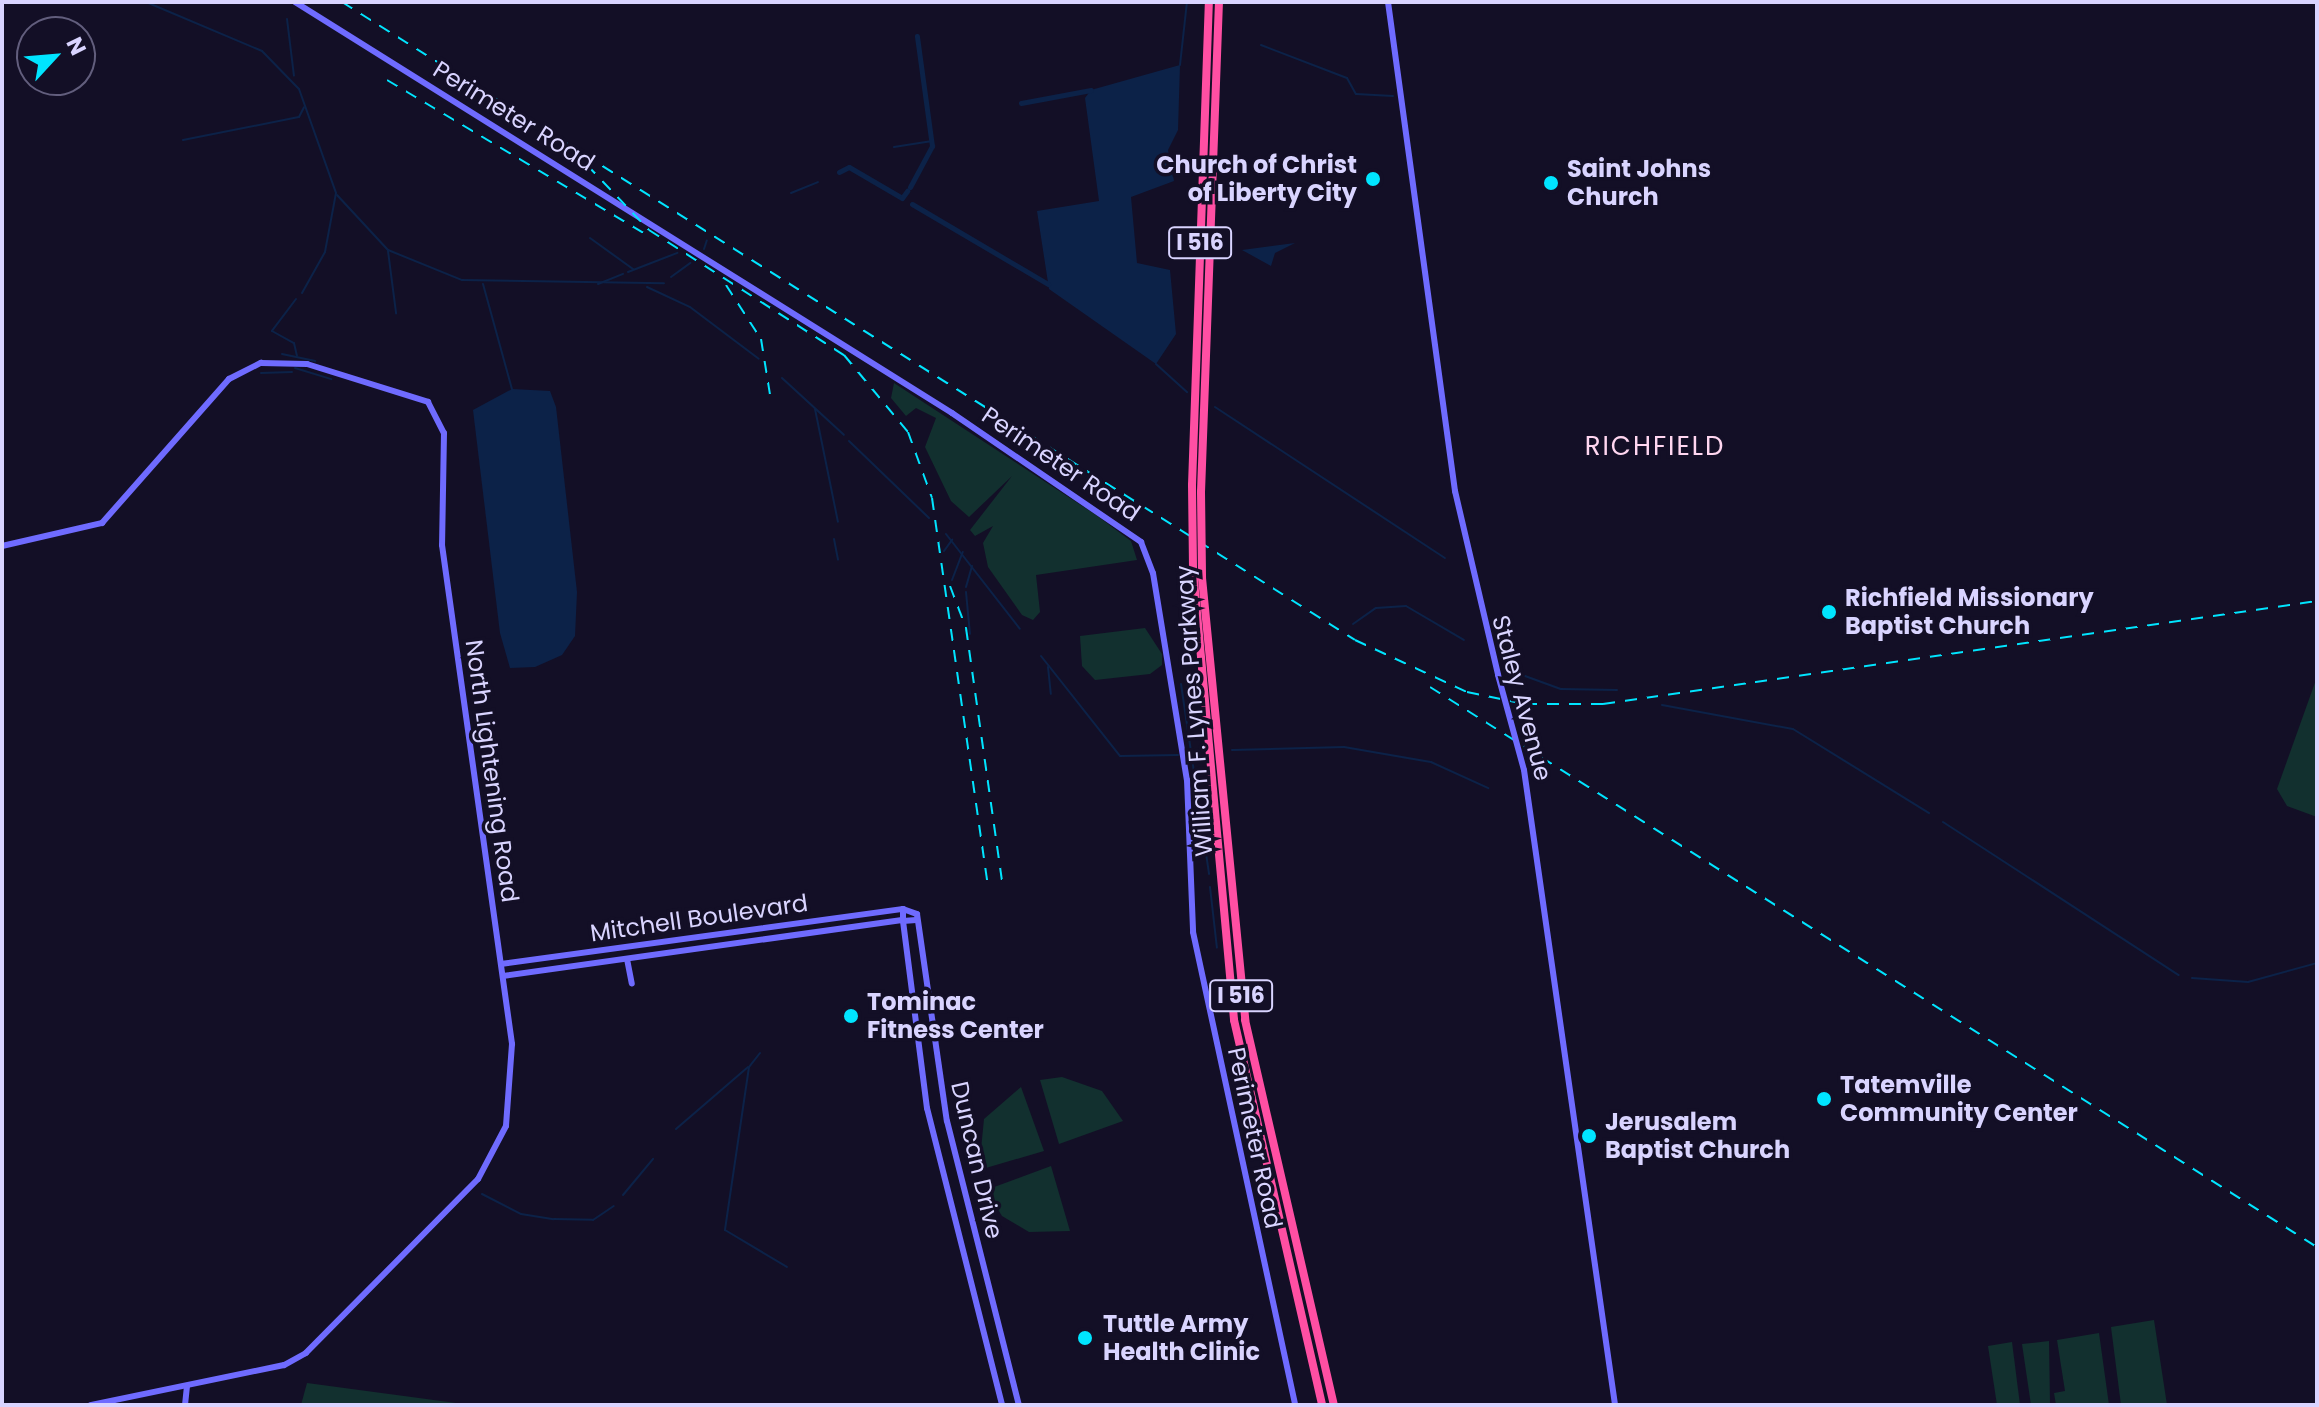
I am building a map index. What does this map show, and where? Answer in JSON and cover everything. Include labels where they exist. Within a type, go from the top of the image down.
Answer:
[{"type":"highway","name":"William F. Lynes Parkway","points":[[1209,2],[1192,485],[1193,569],[1231,1006],[1322,1405]]},
{"type":"highway","name":"William F. Lynes Parkway","points":[[1219,2],[1201,492],[1202,578],[1241,995],[1334,1405]]},
{"type":"street","name":"Perimeter Road","points":[[295,2],[952,413],[1141,542],[1187,780],[1193,932],[1295,1405]]},
{"type":"street","name":"Staley Avenue","points":[[1388,2],[1455,491],[1498,675],[1524,770],[1615,1405]]},
{"type":"street","name":"North Lightening Road","points":[[2,546],[102,523],[229,379],[261,363],[307,364],[428,402],[444,433],[442,545],[503,976],[511,1107],[478,1179],[297,1360],[90,1405]]},
{"type":"street","points":[[903,909],[915,907],[916,920]]},
{"type":"street","name":"Mitchell Boulevard","points":[[501,964],[903,909]]},
{"type":"street","name":"Duncan Drive","points":[[903,909],[903,935],[924,1086],[1002,1405]]},
{"type":"street","name":"Mitchell Boulevard","points":[[503,976],[916,920]]},
{"type":"street","name":"Duncan Drive","points":[[916,920],[940,1084],[1019,1405]]},
{"type":"street","points":[[891,921],[903,935]]},
{"type":"street","points":[[547,958],[549,969]]},
{"type":"street","points":[[627,959],[632,984]]},
{"type":"street","points":[[921,1070],[938,1068]]},
{"type":"street","points":[[924,1086],[940,1084]]},
{"type":"street","points":[[185,1405],[187,1386]]},
{"type":"green space","points":[[894,383],[1096,515],[1131,541],[1137,560],[1036,575],[1040,612],[1033,620],[1022,615],[988,567],[983,543],[993,526],[975,536],[970,530],[1012,476],[969,517],[951,501],[925,447],[936,418],[916,408],[906,416],[891,398]]},
{"type":"green space","points":[[1145,628],[1162,654],[1162,665],[1150,674],[1095,680],[1082,666],[1080,636]]},
{"type":"green space","points":[[2317,677],[2317,817],[2287,806],[2277,789]]},
{"type":"green space","points":[[1062,1077],[1102,1091],[1123,1121],[1059,1144],[1040,1080]]},
{"type":"green space","points":[[1021,1087],[1044,1151],[979,1170],[984,1119]]},
{"type":"green space","points":[[1051,1166],[1070,1231],[1029,1232],[1002,1216],[986,1190]]},
{"type":"green space","points":[[2154,1320],[2167,1405],[2121,1405],[2111,1327]]},
{"type":"green space","points":[[2099,1333],[2109,1405],[2056,1405],[2054,1393],[2065,1391],[2057,1340]]},
{"type":"green space","points":[[2049,1341],[2050,1405],[2031,1405],[2022,1344]]},
{"type":"green space","points":[[2012,1342],[2020,1405],[1997,1405],[1988,1346]]},
{"type":"green space","points":[[307,1383],[471,1405],[301,1405]]},
{"type":"water","points":[[1180,65],[1178,130],[1168,150],[1174,181],[1131,197],[1137,263],[1170,270],[1176,334],[1156,364],[1049,289],[1037,211],[1099,201],[1085,98],[1091,90]]},
{"type":"water","points":[[1295,243],[1275,253],[1271,266],[1242,250]]},
{"type":"water","points":[[512,389],[550,391],[556,407],[577,592],[575,636],[562,655],[535,667],[510,668],[500,633],[473,410]]},
{"type":"waterway","points":[[146,2],[262,51],[299,89],[336,193],[325,252],[302,293]]},
{"type":"waterway","points":[[1180,65],[1187,2]]},
{"type":"waterway","points":[[1294,2],[1352,2]]},
{"type":"waterway","points":[[287,19],[294,76]]},
{"type":"waterway","points":[[910,187],[932,146],[917,36]]},
{"type":"waterway","points":[[1261,45],[1347,78],[1356,94],[1393,96]]},
{"type":"waterway","points":[[1021,103],[1091,90]]},
{"type":"waterway","points":[[183,140],[299,117],[304,107]]},
{"type":"waterway","points":[[894,147],[931,141]]},
{"type":"waterway","points":[[839,172],[849,167],[902,198],[907,191]]},
{"type":"waterway","points":[[791,193],[818,182]]},
{"type":"waterway","points":[[337,195],[388,250],[462,280],[664,283]]},
{"type":"waterway","points":[[912,204],[1048,284]]},
{"type":"waterway","points":[[590,238],[633,269]]},
{"type":"waterway","points":[[704,249],[707,240]]},
{"type":"waterway","points":[[388,251],[396,313]]},
{"type":"waterway","points":[[628,272],[677,253]]},
{"type":"waterway","points":[[671,277],[690,263]]},
{"type":"waterway","points":[[598,284],[623,274]]},
{"type":"waterway","points":[[483,284],[512,389]]},
{"type":"waterway","points":[[647,287],[690,307],[759,359]]},
{"type":"waterway","points":[[296,299],[272,331],[294,343],[297,356]]},
{"type":"waterway","points":[[282,354],[315,361]]},
{"type":"waterway","points":[[1156,364],[1187,392]]},
{"type":"waterway","points":[[295,368],[331,379]]},
{"type":"waterway","points":[[261,373],[292,372]]},
{"type":"waterway","points":[[782,378],[844,435]]},
{"type":"waterway","points":[[1215,407],[1445,558]]},
{"type":"waterway","points":[[815,409],[838,522]]},
{"type":"waterway","points":[[849,441],[929,518]]},
{"type":"waterway","points":[[946,534],[1020,629]]},
{"type":"waterway","points":[[834,539],[838,560]]},
{"type":"waterway","points":[[944,551],[952,540]]},
{"type":"waterway","points":[[952,580],[963,552]]},
{"type":"waterway","points":[[966,587],[972,566]]},
{"type":"waterway","points":[[966,592],[970,634]]},
{"type":"waterway","points":[[1353,624],[1376,608],[1406,606],[1464,640]]},
{"type":"waterway","points":[[1041,656],[1120,756],[1178,755]]},
{"type":"waterway","points":[[1048,667],[1051,694]]},
{"type":"waterway","points":[[1525,676],[1561,689],[1617,690]]},
{"type":"waterway","points":[[1181,684],[1209,874]]},
{"type":"waterway","points":[[1662,705],[1793,729],[1929,813]]},
{"type":"waterway","points":[[1232,750],[1344,747],[1431,762],[1488,788]]},
{"type":"waterway","points":[[1943,822],[2179,975]]},
{"type":"waterway","points":[[1210,887],[1217,948]]},
{"type":"waterway","points":[[2192,978],[2248,982],[2317,963]]},
{"type":"waterway","points":[[760,1053],[749,1067],[725,1230],[787,1267]]},
{"type":"waterway","points":[[676,1129],[748,1067]]},
{"type":"waterway","points":[[623,1195],[653,1159]]},
{"type":"waterway","points":[[482,1194],[521,1214],[554,1219],[593,1220],[614,1206]]},
{"type":"railway","points":[[342,2],[1355,640],[1467,692],[1525,704],[1603,704],[2317,601]]},
{"type":"railway","points":[[387,80],[644,233]]},
{"type":"railway","points":[[587,165],[649,230],[844,355],[908,432],[932,498],[988,888]]},
{"type":"railway","points":[[726,285],[761,339],[771,401]]},
{"type":"railway","points":[[950,586],[966,628],[1003,888]]},
{"type":"railway","points":[[1430,687],[2317,1247]]},
{"type":"place","name":"Church of Christ of Liberty City","points":[[1373,179]]},
{"type":"place","name":"Saint Johns Church","points":[[1551,183]]},
{"type":"place","name":"Richfield Missionary Baptist Church","points":[[1829,612]]},
{"type":"place","name":"Tominac Fitness Center","points":[[851,1016]]},
{"type":"place","name":"Tatemville Community Center","points":[[1824,1099]]},
{"type":"place","name":"Jerusalem Baptist Church","points":[[1589,1136]]},
{"type":"place","name":"Tuttle Army Health Clinic","points":[[1085,1338]]},
{"type":"district","name":"RICHFIELD","points":[[1655,447]]}]
